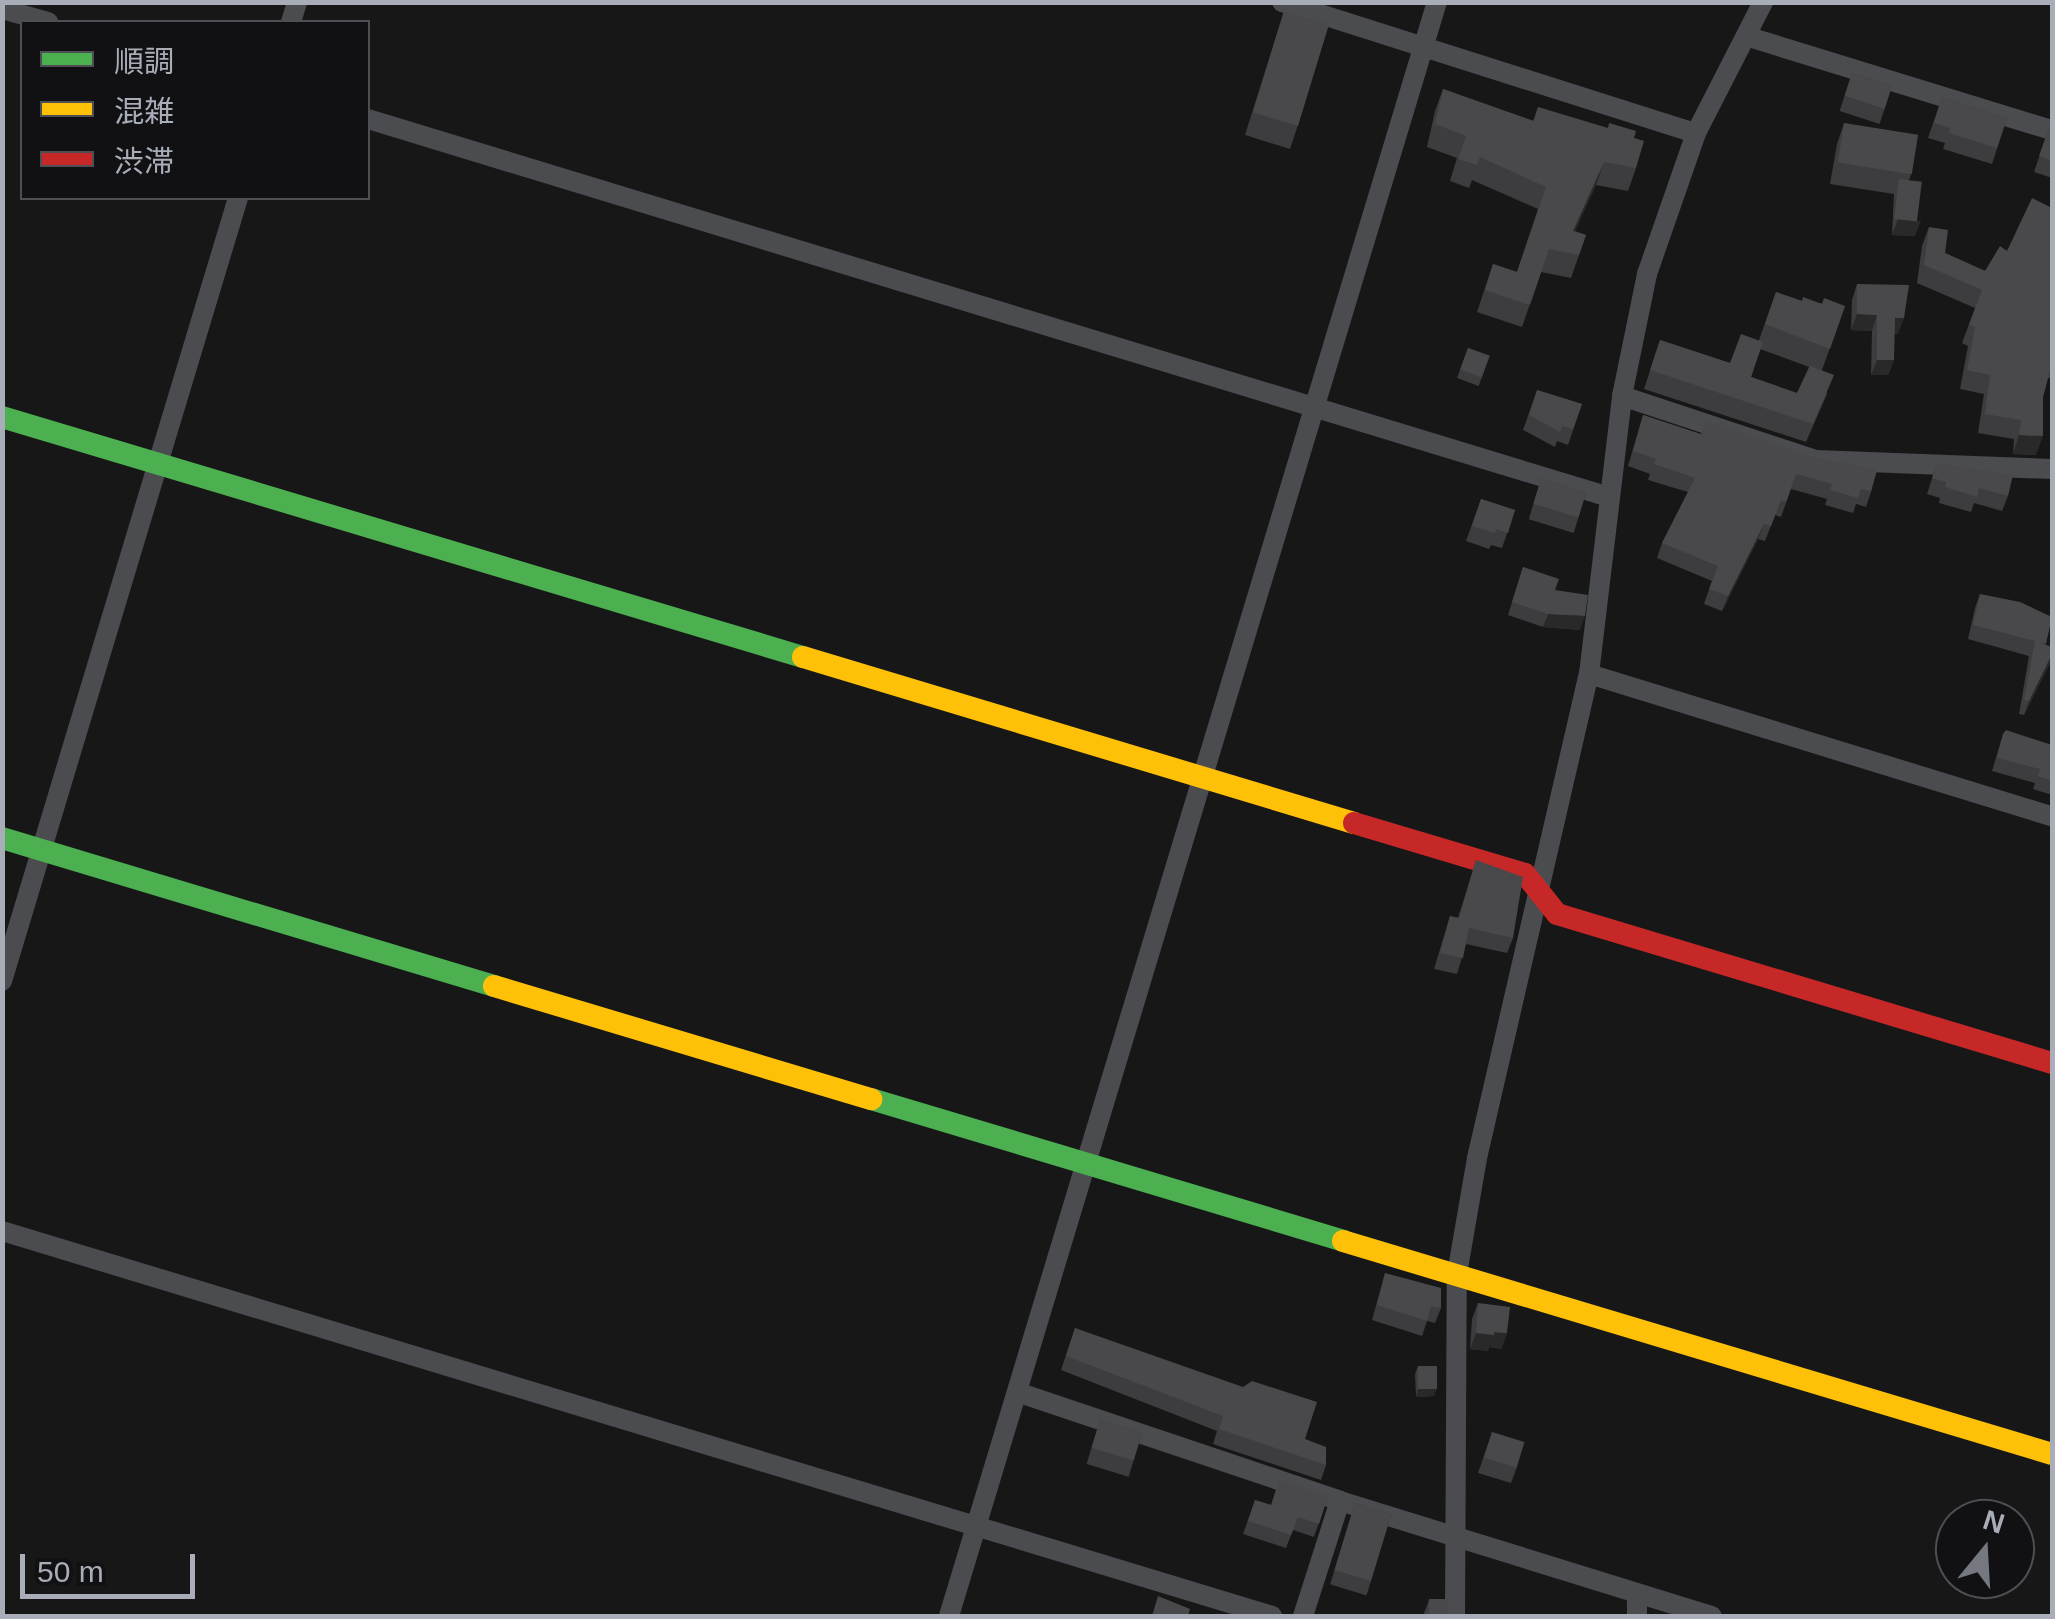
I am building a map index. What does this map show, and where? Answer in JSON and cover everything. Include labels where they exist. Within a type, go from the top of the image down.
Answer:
[{"type":"street","points":[[1282,2],[1696,133]]},
{"type":"street","points":[[949,1616],[1437,2]]},
{"type":"street","points":[[1454,1616],[1457,1274],[1477,1158],[1589,674],[1622,396],[1648,274],[1696,133],[1749,37],[1763,2]]},
{"type":"street","points":[[2,9],[41,20]]},
{"type":"street","points":[[1749,37],[2052,130]]},
{"type":"street","points":[[370,120],[1609,497]]},
{"type":"street","points":[[2,981],[237,200]]},
{"type":"street","points":[[1622,396],[1816,460],[2052,469]]},
{"type":"street","points":[[2,417],[1525,874],[1537,895],[1557,914],[2052,1063]]},
{"type":"street","points":[[1589,674],[2052,816]]},
{"type":"street","points":[[2,838],[2052,1454]]},
{"type":"street","points":[[2,1231],[1272,1616]]},
{"type":"street","points":[[1018,1392],[1340,1501],[1712,1616]]},
{"type":"street","points":[[1303,1616],[1340,1501]]},
{"type":"street","points":[[1637,1595],[1637,1616]]},
{"type":"building","points":[[1284,11],[1329,25],[1298,126],[1253,112]]},
{"type":"building","points":[[1852,73],[1892,86],[1885,109],[1845,96]]},
{"type":"building","points":[[1443,89],[1534,121],[1538,107],[1608,128],[1609,123],[1636,131],[1634,138],[1644,141],[1636,168],[1604,162],[1573,231],[1586,235],[1579,255],[1549,249],[1530,305],[1485,290],[1493,264],[1517,272],[1546,187],[1480,157],[1477,165],[1458,159],[1466,136],[1435,124]]},
{"type":"building","points":[[1942,97],[2007,118],[1997,148],[1949,133],[1950,128],[1934,123]]},
{"type":"building","points":[[1844,123],[1918,135],[1912,174],[1838,163]]},
{"type":"building","points":[[2049,128],[2052,129],[2052,161],[2039,156]]},
{"type":"building","points":[[1899,179],[1922,182],[1917,222],[1894,219]]},
{"type":"building","points":[[2032,198],[2052,208],[2052,362],[2043,397],[2043,436],[2019,435],[2021,420],[1985,414],[1990,375],[1967,370],[1975,327],[1969,325],[1982,290],[1924,265],[1929,227],[1948,230],[1945,253],[1985,271],[2000,246],[2007,251]]},
{"type":"building","points":[[1857,284],[1909,285],[1904,318],[1895,318],[1894,360],[1877,360],[1877,315],[1857,314]]},
{"type":"building","points":[[1776,292],[1822,304],[1824,298],[1845,306],[1830,349],[1765,324]]},
{"type":"building","points":[[1741,334],[1763,342],[1751,377],[1797,393],[1810,366],[1834,375],[1813,424],[1650,370],[1660,340],[1730,363]]},
{"type":"building","points":[[1468,348],[1490,356],[1482,377],[1460,370]]},
{"type":"building","points":[[1537,390],[1582,404],[1573,429],[1562,426],[1560,432],[1529,415]]},
{"type":"building","points":[[1643,415],[1701,434],[1706,421],[1817,458],[1877,470],[1871,492],[1861,489],[1858,498],[1830,490],[1832,484],[1796,474],[1786,502],[1781,500],[1771,526],[1764,524],[1728,596],[1709,589],[1718,566],[1662,543],[1695,478],[1654,464],[1656,459],[1633,451]]},
{"type":"building","points":[[1937,463],[2013,475],[2008,496],[1979,488],[1977,497],[1945,487],[1946,482],[1932,478]]},
{"type":"building","points":[[1541,479],[1586,493],[1578,518],[1533,504]]},
{"type":"building","points":[[1481,499],[1515,510],[1508,533],[1472,526]]},
{"type":"building","points":[[1523,567],[1559,579],[1555,590],[1588,595],[1585,616],[1548,614],[1512,602]]},
{"type":"building","points":[[1980,594],[2020,602],[2052,617],[2046,644],[2038,642],[2052,647],[2052,654],[2029,701],[2024,700],[2035,641],[1973,625]]},
{"type":"building","points":[[2006,730],[2052,745],[2052,781],[2038,776],[2040,769],[1997,758]]},
{"type":"building","points":[[1476,860],[1523,877],[1513,938],[1469,928],[1463,958],[1440,953],[1450,916],[1459,918]]},
{"type":"building","points":[[1385,1273],[1441,1288],[1441,1308],[1431,1306],[1427,1321],[1377,1305]]},
{"type":"building","points":[[1478,1303],[1510,1307],[1507,1333],[1476,1333]]},
{"type":"building","points":[[1075,1328],[1243,1387],[1252,1381],[1317,1402],[1305,1439],[1326,1447],[1326,1465],[1219,1429],[1223,1416],[1066,1356]]},
{"type":"building","points":[[1418,1366],[1437,1366],[1437,1389],[1418,1389]]},
{"type":"building","points":[[1100,1420],[1142,1433],[1134,1461],[1092,1448]]},
{"type":"building","points":[[1492,1432],[1525,1442],[1517,1468],[1484,1458]]},
{"type":"building","points":[[1279,1480],[1328,1496],[1319,1524],[1298,1517],[1291,1535],[1248,1521],[1255,1500],[1271,1505]]},
{"type":"building","points":[[1355,1503],[1391,1514],[1371,1581],[1335,1570]]},
{"type":"building","points":[[1158,1596],[1190,1609],[1188,1616],[1152,1616]]},
{"type":"building","points":[[1429,1599],[1448,1599],[1448,1616],[1429,1616]]},
{"type":"traffic: fast","points":[[2,417],[803,657]]},
{"type":"traffic: fast","points":[[2,838],[494,986]]},
{"type":"traffic: fast","points":[[871,1099],[1343,1241]]},
{"type":"traffic: slow","points":[[803,657],[1354,823]]},
{"type":"traffic: slow","points":[[494,986],[871,1099]]},
{"type":"traffic: slow","points":[[1343,1241],[2052,1454]]},
{"type":"traffic: jam","points":[[1354,823],[1525,874],[1557,914],[2052,1063]]}]
